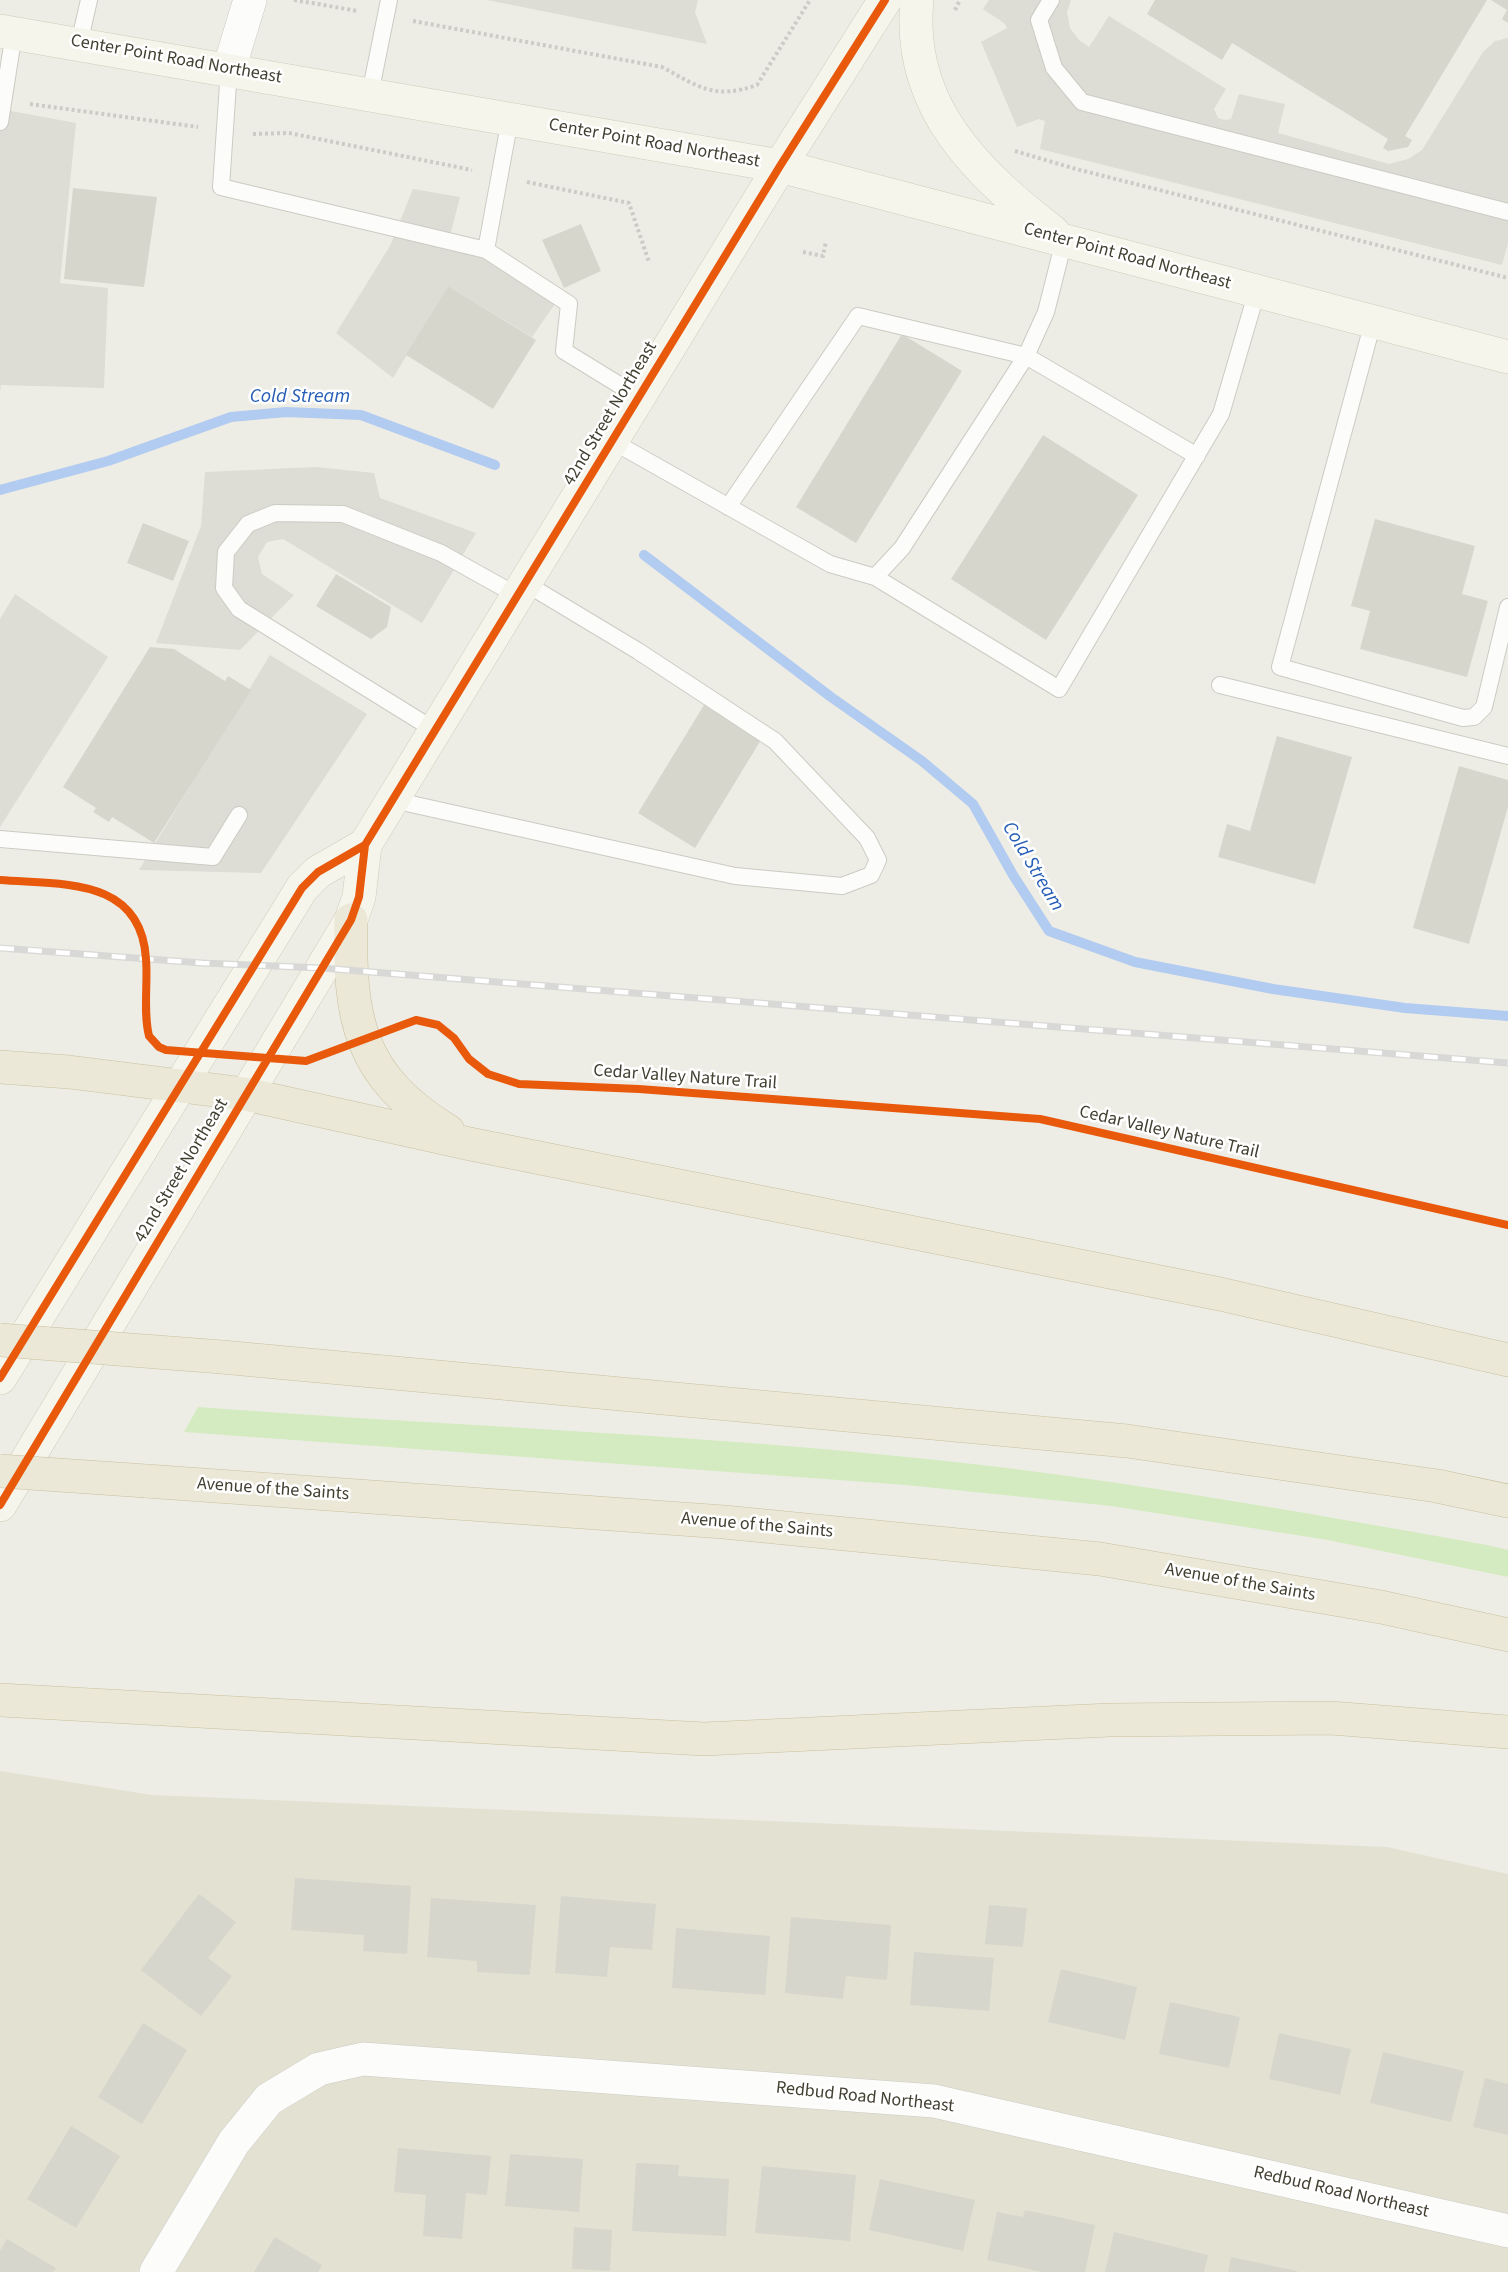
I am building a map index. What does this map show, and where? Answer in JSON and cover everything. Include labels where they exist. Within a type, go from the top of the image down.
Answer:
[{"type":"highway","points":[[351,920],[350,971],[354,1012],[363,1040],[378,1069],[394,1092],[417,1112],[470,1144]]},
{"type":"highway","points":[[0,1067],[245,1094],[470,1144],[1220,1294],[1508,1360]]},
{"type":"highway","points":[[0,1340],[222,1357],[1127,1441],[1437,1486],[1508,1501]]},
{"type":"highway","name":"Avenue of the Saints","points":[[0,1471],[724,1522],[1100,1559],[1381,1606],[1508,1635]]},
{"type":"highway","points":[[0,1701],[704,1739],[1110,1720],[1296,1718],[1331,1718],[1508,1732]]},
{"type":"main road","name":"42nd Street Northeast","points":[[0,1505],[351,920],[359,897],[365,845],[780,166],[885,0]]},
{"type":"main road","points":[[917,0],[915,36],[924,72],[937,108],[955,140],[978,169],[1011,200],[1064,241]]},
{"type":"main road","name":"Center Point Road Northeast","points":[[7,32],[780,166],[1508,357]]},
{"type":"main road","name":"42nd Street Northeast","points":[[0,1378],[302,888],[318,872],[365,845]]},
{"type":"street","points":[[229,69],[250,0]]},
{"type":"street","name":"Redbud Road Northeast","points":[[156,2272],[241,2133],[269,2099],[318,2069],[363,2059],[934,2101],[1508,2231]]},
{"type":"lane","points":[[79,44],[89,0]]},
{"type":"lane","points":[[1052,0],[1039,20],[1054,68],[1082,102],[1508,212]]},
{"type":"lane","points":[[370,94],[387,8]]},
{"type":"lane","points":[[0,122],[7,32]]},
{"type":"lane","points":[[229,69],[221,187],[486,250],[568,304],[564,351],[639,397]]},
{"type":"lane","points":[[486,250],[510,119]]},
{"type":"lane","points":[[875,578],[902,548],[1026,356],[1046,312],[1064,241]]},
{"type":"lane","points":[[612,441],[830,564],[875,578],[1059,690],[1221,414],[1257,291]]},
{"type":"lane","points":[[728,507],[858,315],[1026,356],[1197,456]]},
{"type":"lane","points":[[1373,322],[1280,667],[1463,718],[1474,717],[1484,707],[1508,607]]},
{"type":"lane","points":[[393,800],[735,876],[842,886],[872,875],[878,860],[867,838],[775,741],[638,651],[522,589],[441,553],[343,514],[275,513],[248,524],[226,552],[224,588],[238,609],[436,731]]},
{"type":"lane","points":[[1220,685],[1508,756]]},
{"type":"lane","points":[[0,839],[213,857],[239,816]]},
{"type":"path","points":[[294,0],[387,8],[662,66],[698,86],[730,93],[757,84],[810,0]]},
{"type":"path","points":[[954,11],[960,0]]},
{"type":"path","points":[[3,100],[85,114],[256,135],[289,133],[628,202],[649,262]]},
{"type":"path","points":[[1013,150],[1076,169],[1508,278]]},
{"type":"path","points":[[803,252],[823,256],[826,242]]},
{"type":"shaded area","points":[[487,0],[698,0],[695,12],[707,44]]},
{"type":"shaded area","points":[[989,0],[1071,0],[1067,12],[1070,28],[1079,40],[1089,47],[1109,16],[1226,89],[1214,109],[1218,118],[1231,119],[1239,94],[1285,104],[1278,133],[1389,164],[1408,159],[1422,150],[1483,52],[1495,41],[1508,38],[1508,243],[1502,265],[1040,149],[1045,121],[1039,119],[1017,127],[981,42],[1007,28],[1004,23],[983,9]]},
{"type":"shaded area","points":[[0,109],[76,123],[60,283],[108,288],[104,388],[1,385],[0,392]]},
{"type":"shaded area","points":[[413,189],[460,197],[450,236],[557,301],[532,337],[448,286],[393,378],[336,333],[390,246]]},
{"type":"shaded area","points":[[316,467],[374,473],[380,498],[476,533],[422,623],[283,539],[267,542],[258,557],[262,574],[294,595],[240,650],[156,643],[201,526],[205,472]]},
{"type":"shaded area","points":[[15,594],[108,657],[0,827],[0,619]]},
{"type":"shaded area","points":[[270,655],[367,714],[261,873],[139,870]]},
{"type":"shaded area","points":[[0,1771],[152,1795],[1387,1847],[1508,1874],[1508,2272],[0,2272]]},
{"type":"green space","points":[[198,1407],[694,1439],[892,1455],[1054,1474],[1240,1502],[1487,1545],[1508,1550],[1508,1577],[1328,1540],[1111,1506],[906,1485],[184,1432]]},
{"type":"building","points":[[1155,0],[1487,0],[1405,136],[1412,140],[1408,147],[1388,151],[1383,148],[1388,139],[1232,43],[1222,60],[1147,14]]},
{"type":"building","points":[[1491,0],[1508,0],[1508,23],[1502,19],[1507,10]]},
{"type":"building","points":[[73,188],[157,197],[144,287],[64,279]]},
{"type":"building","points":[[581,224],[601,271],[564,288],[542,240]]},
{"type":"building","points":[[448,286],[536,340],[493,409],[406,355]]},
{"type":"building","points":[[902,334],[962,371],[856,543],[796,507]]},
{"type":"building","points":[[1043,435],[1138,495],[1046,640],[951,579]]},
{"type":"building","points":[[1375,519],[1475,546],[1462,594],[1488,601],[1467,677],[1360,649],[1370,611],[1351,606]]},
{"type":"building","points":[[143,523],[189,541],[173,581],[127,563]]},
{"type":"building","points":[[336,574],[391,607],[387,627],[371,639],[316,606]]},
{"type":"building","points":[[150,647],[174,649],[225,681],[228,676],[251,690],[154,843],[112,817],[109,822],[93,812],[96,808],[63,787]]},
{"type":"building","points":[[704,705],[761,740],[695,848],[638,813]]},
{"type":"building","points":[[1277,736],[1352,757],[1315,884],[1218,857],[1227,824],[1250,831]]},
{"type":"building","points":[[1459,766],[1508,780],[1508,807],[1469,944],[1413,928]]},
{"type":"building","points":[[295,1878],[411,1886],[407,1954],[363,1951],[364,1935],[291,1930]]},
{"type":"building","points":[[199,1894],[236,1922],[208,1958],[232,1976],[201,2016],[141,1970]]},
{"type":"building","points":[[561,1896],[656,1904],[652,1950],[610,1947],[607,1977],[555,1973]]},
{"type":"building","points":[[431,1898],[536,1905],[530,1975],[477,1972],[477,1961],[427,1957]]},
{"type":"building","points":[[989,1905],[1027,1908],[1023,1947],[985,1944]]},
{"type":"building","points":[[791,1917],[891,1925],[887,1980],[846,1976],[843,1999],[785,1993]]},
{"type":"building","points":[[676,1928],[770,1936],[765,1995],[672,1988]]},
{"type":"building","points":[[914,1952],[994,1958],[989,2011],[910,2005]]},
{"type":"building","points":[[1061,1969],[1137,1987],[1125,2040],[1048,2022]]},
{"type":"building","points":[[1170,2002],[1240,2017],[1229,2068],[1159,2054]]},
{"type":"building","points":[[143,2023],[187,2050],[142,2124],[98,2097]]},
{"type":"building","points":[[1279,2033],[1351,2049],[1340,2095],[1269,2079]]},
{"type":"building","points":[[1383,2052],[1464,2071],[1451,2122],[1370,2103]]},
{"type":"building","points":[[1485,2078],[1508,2084],[1508,2135],[1473,2127]]},
{"type":"building","points":[[71,2126],[120,2156],[76,2228],[27,2199]]},
{"type":"building","points":[[398,2148],[491,2156],[487,2195],[466,2193],[462,2239],[423,2236],[426,2195],[394,2192]]},
{"type":"building","points":[[510,2154],[583,2159],[579,2212],[505,2206]]},
{"type":"building","points":[[636,2163],[679,2165],[678,2176],[729,2179],[726,2236],[632,2231]]},
{"type":"building","points":[[762,2166],[856,2175],[850,2241],[755,2233]]},
{"type":"building","points":[[880,2179],[975,2200],[963,2251],[869,2230]]},
{"type":"building","points":[[1025,2210],[1095,2225],[1085,2272],[1043,2272],[987,2260],[997,2212],[1023,2217]]},
{"type":"building","points":[[574,2227],[612,2230],[610,2271],[572,2269]]},
{"type":"building","points":[[1114,2232],[1208,2255],[1204,2272],[1105,2272]]},
{"type":"building","points":[[275,2237],[322,2265],[318,2272],[254,2272]]},
{"type":"building","points":[[7,2239],[56,2268],[53,2272],[0,2272],[0,2251]]},
{"type":"building","points":[[1231,2257],[1297,2271],[1297,2272],[1228,2272]]},
{"type":"waterway","name":"Cold Stream","points":[[0,490],[108,461],[231,417],[286,412],[361,415],[495,465]]},
{"type":"waterway","name":"Cold Stream","points":[[644,555],[831,697],[922,761],[973,804],[1013,875],[1049,931],[1135,962],[1273,989],[1405,1008],[1508,1016]]},
{"type":"railway","points":[[0,948],[202,963],[322,968],[1508,1063]]},
{"type":"cycle path","points":[[0,1505],[351,920],[359,897],[365,845],[780,166],[885,0]]},
{"type":"cycle path","points":[[0,1378],[302,888],[318,872],[365,845]]},
{"type":"cycle path","name":"Cedar Valley Nature Trail","points":[[0,880],[71,885],[94,890],[113,899],[130,912],[141,932],[146,959],[146,1017],[149,1036],[159,1047],[166,1050],[306,1061],[416,1020],[438,1025],[454,1038],[469,1059],[488,1074],[519,1084],[639,1089],[1040,1119],[1508,1225]]}]
